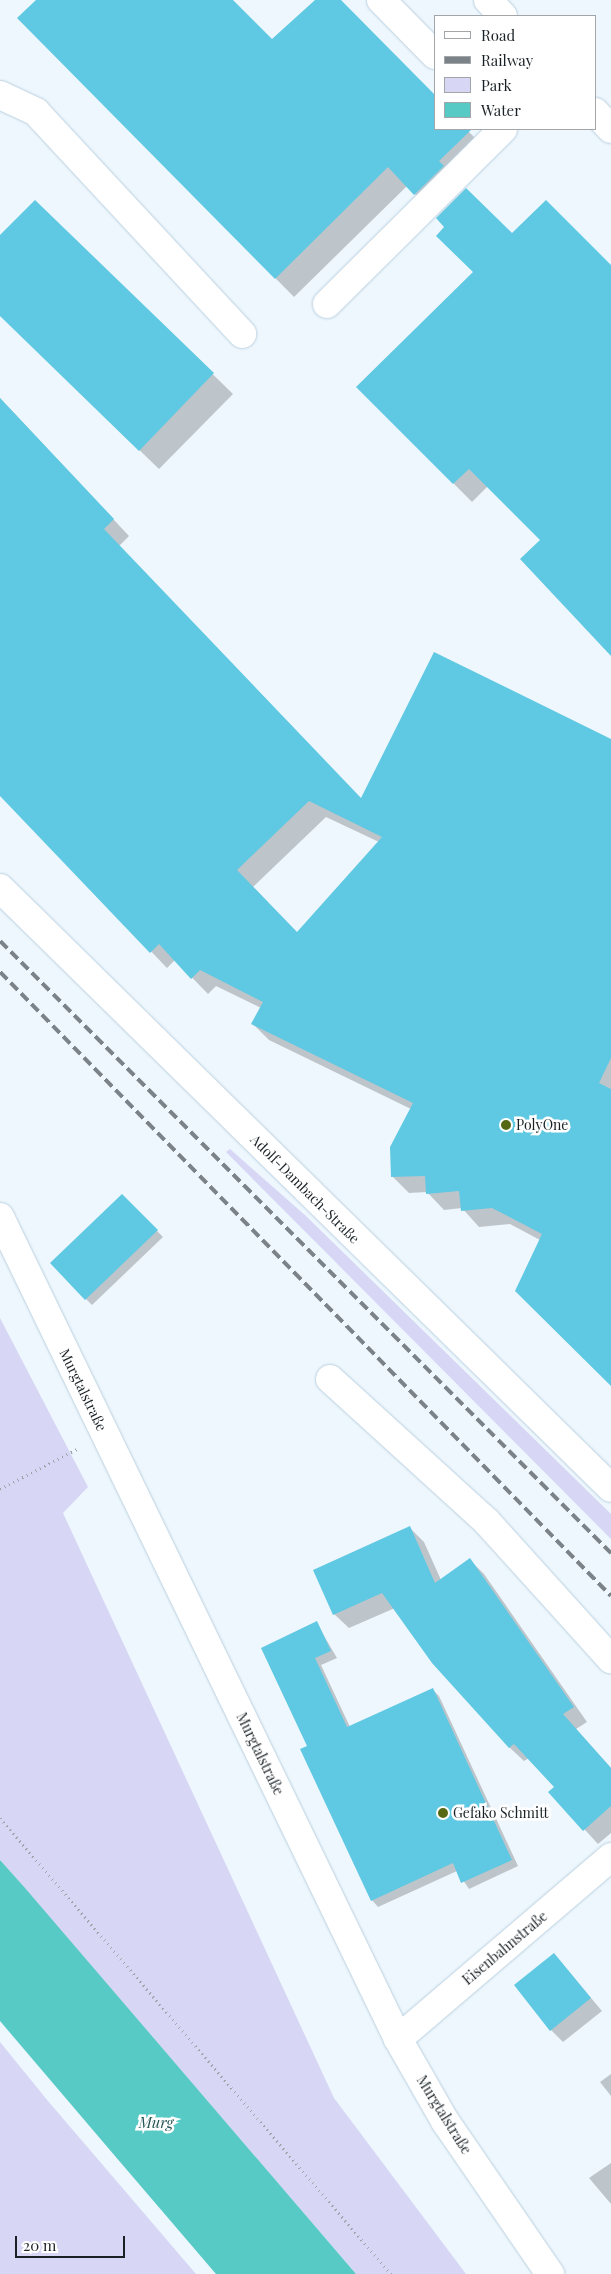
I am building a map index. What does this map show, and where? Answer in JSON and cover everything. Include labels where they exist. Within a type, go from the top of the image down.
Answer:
[{"type":"street","points":[[381,0],[434,54]]},
{"type":"street","points":[[488,0],[502,15]]},
{"type":"street","points":[[0,95],[36,112],[242,334]]},
{"type":"street","points":[[596,113],[611,129]]},
{"type":"street","points":[[327,304],[502,130]]},
{"type":"street","name":"Adolf-Dambach-Straße","points":[[0,888],[611,1488]]},
{"type":"street","name":"Murgtalstraße","points":[[0,1217],[398,2039],[444,2121],[550,2274]]},
{"type":"street","points":[[330,1379],[487,1522],[611,1659]]},
{"type":"street","name":"Eisenbahnstraße","points":[[398,2039],[611,1857]]},
{"type":"path","points":[[0,1489],[46,1464]]},
{"type":"path","points":[[0,1818],[391,2274]]},
{"type":"green space","points":[[230,1149],[306,1216],[611,1514],[611,1539],[226,1152]]},
{"type":"green space","points":[[0,1318],[88,1487],[63,1513],[334,2098],[466,2274],[356,2274],[0,1860]]},
{"type":"green space","points":[[0,2042],[48,2101],[196,2274],[0,2274]]},
{"type":"water","name":"Murg","points":[[0,1860],[356,2274],[216,2274],[0,2021]]},
{"type":"building","points":[[36,0],[233,0],[272,39],[315,0],[341,0],[434,94],[434,130],[471,130],[439,161],[444,166],[414,195],[388,167],[275,279],[17,18]]},
{"type":"building","points":[[466,188],[512,233],[546,200],[611,265],[611,656],[520,559],[540,540],[469,469],[453,484],[356,387],[473,272],[436,236],[444,227],[436,218]]},
{"type":"building","points":[[35,200],[214,373],[139,451],[0,316],[0,235]]},
{"type":"building","points":[[0,398],[114,519],[104,529],[361,798],[434,652],[611,739],[611,1058],[599,1083],[611,1089],[611,1386],[515,1291],[542,1234],[492,1208],[461,1211],[459,1191],[426,1194],[425,1176],[391,1177],[390,1147],[413,1103],[251,1024],[263,1002],[200,970],[191,979],[159,944],[150,953],[0,796]],"holes":[[[309,801],[382,837],[297,932],[237,870]]]},
{"type":"building","points":[[122,1194],[158,1230],[85,1300],[50,1263]]},
{"type":"building","points":[[410,1526],[435,1583],[470,1558],[574,1707],[563,1714],[611,1768],[611,1806],[583,1831],[548,1792],[554,1787],[514,1744],[509,1748],[432,1663],[382,1593],[333,1615],[313,1570]]},
{"type":"building","points":[[317,1621],[331,1651],[315,1658],[347,1727],[433,1688],[512,1860],[461,1883],[453,1863],[371,1901],[300,1749],[307,1746],[261,1648]]},
{"type":"building","points":[[554,1953],[591,1998],[550,2031],[514,1985]]},
{"type":"railway","points":[[0,941],[611,1553]]},
{"type":"railway","points":[[0,972],[611,1596]]},
{"type":"place","name":"PolyOne","points":[[506,1125]]},
{"type":"place","name":"Gefako Schmitt","points":[[443,1813]]}]
